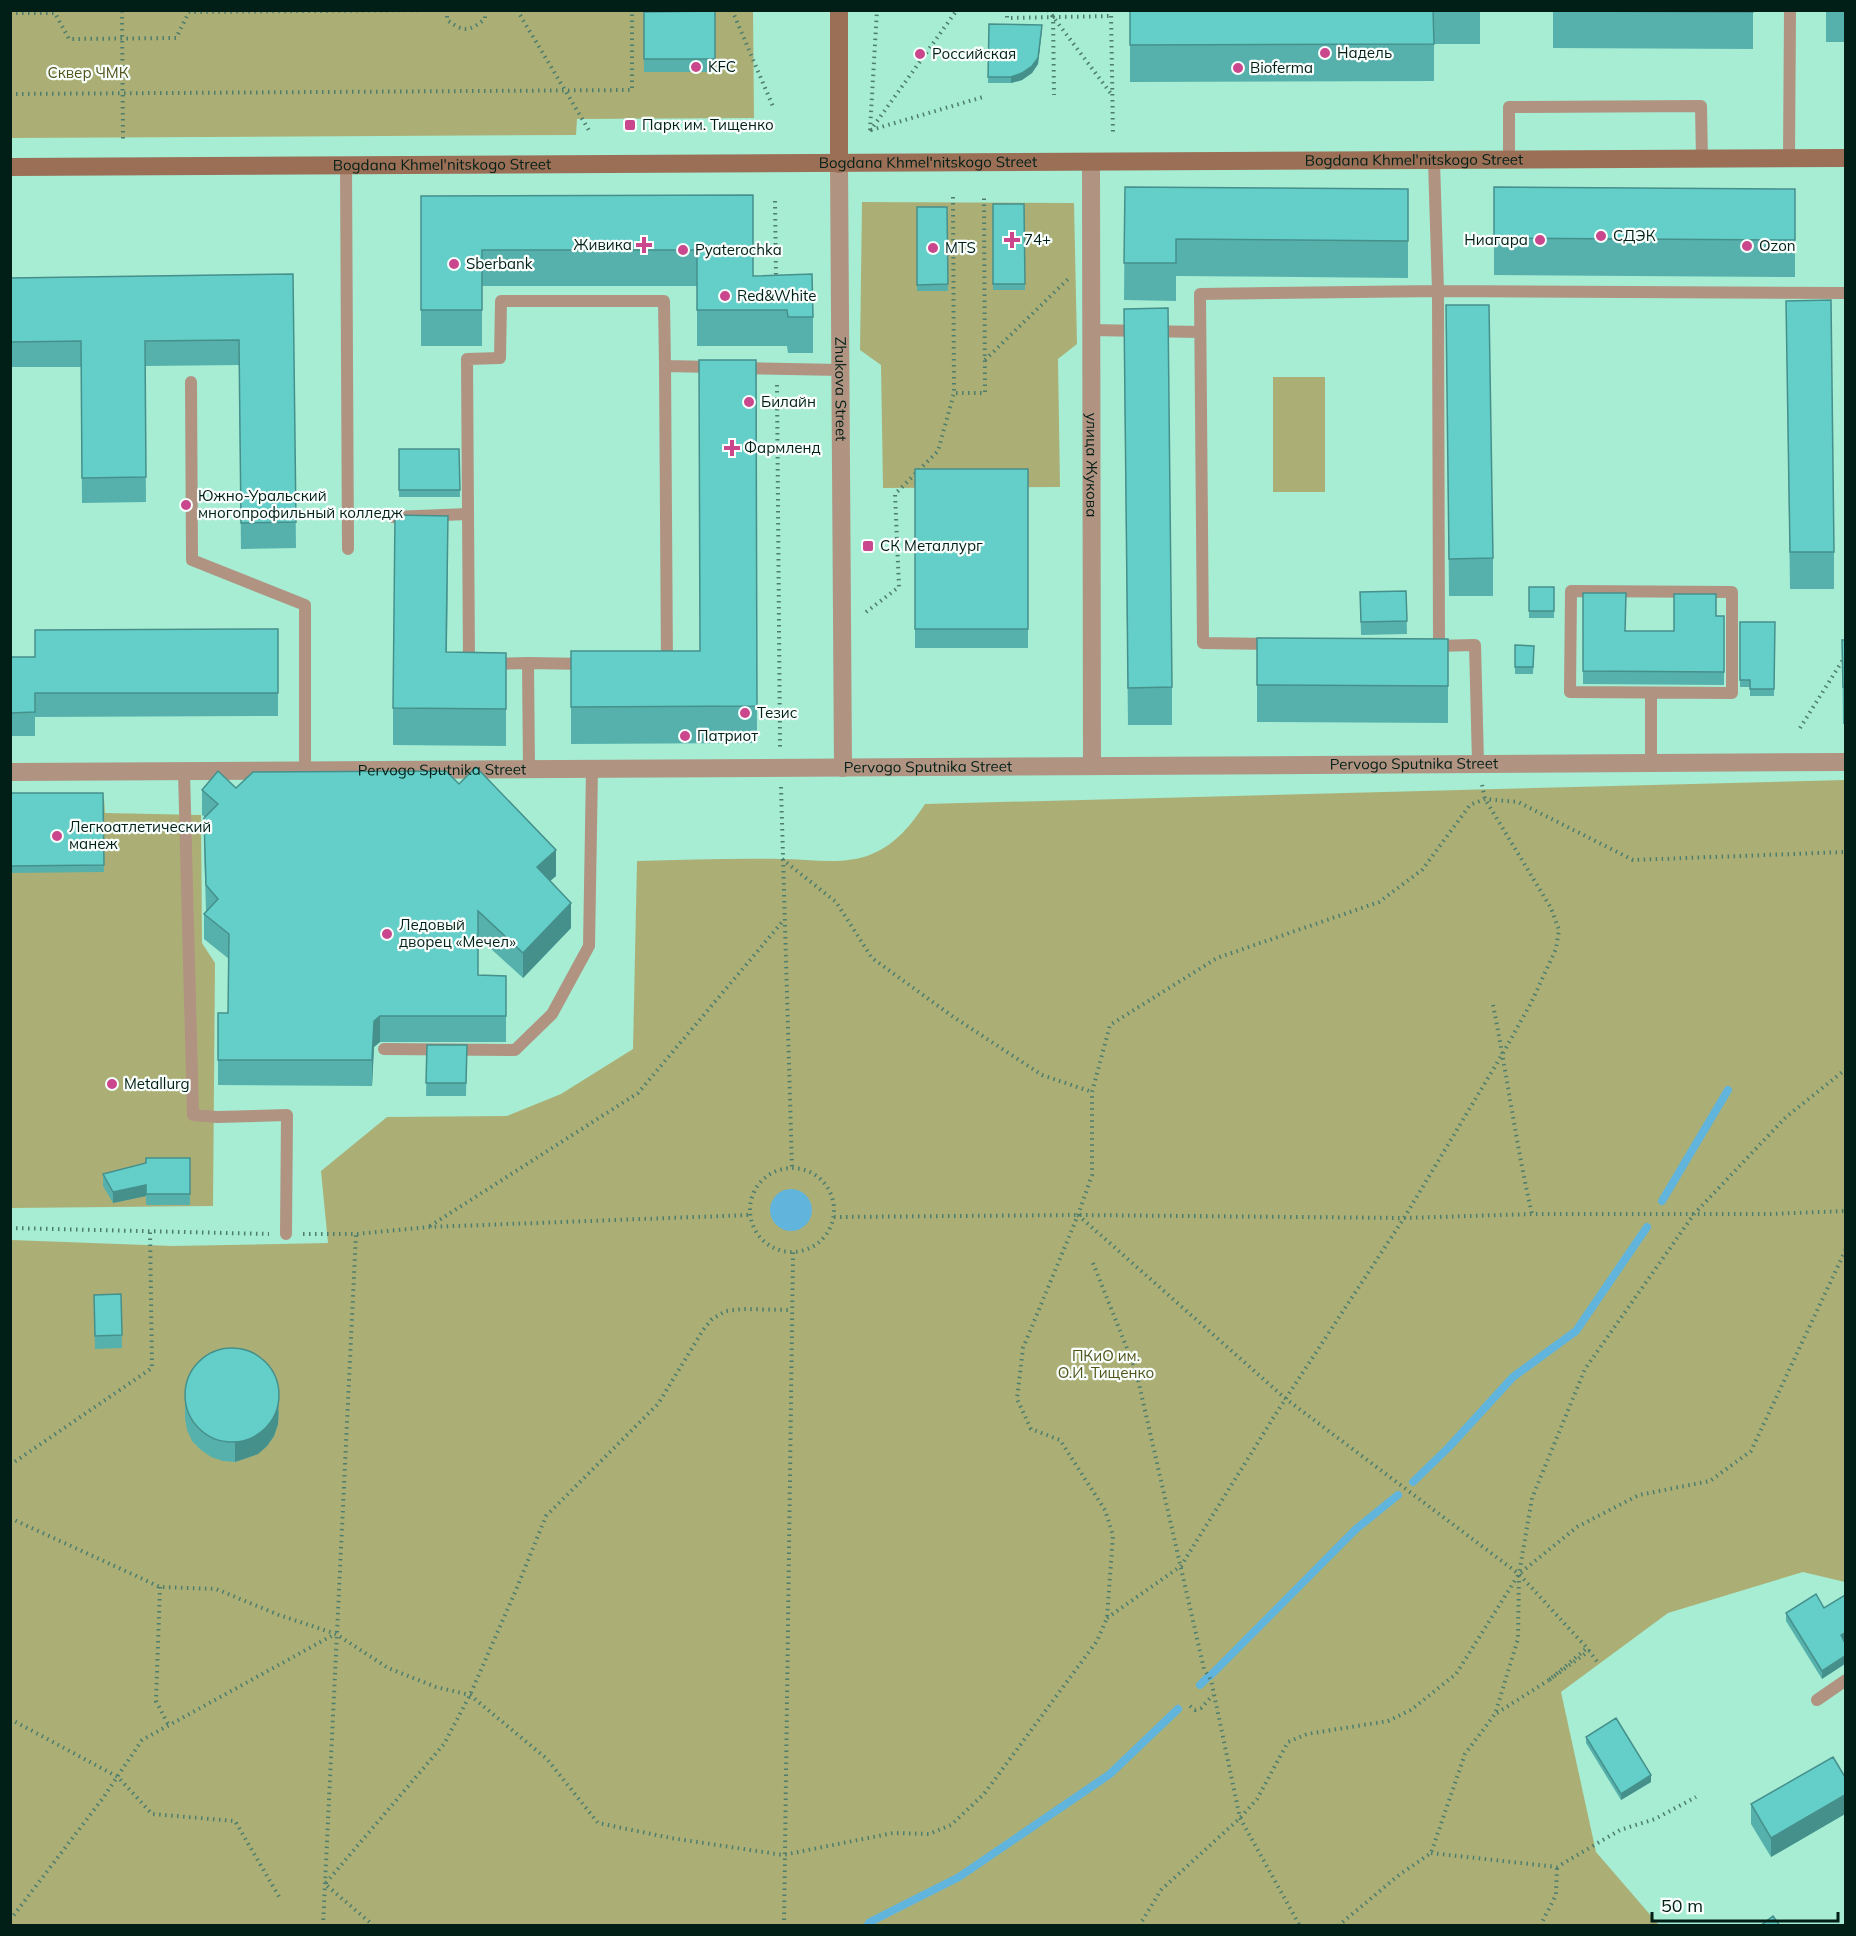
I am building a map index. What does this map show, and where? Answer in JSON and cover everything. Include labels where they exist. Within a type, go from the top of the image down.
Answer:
[{"type":"main road","name":"Zhukova Street","points":[[838,10],[839,164]]},
{"type":"main road","name":"Bogdana Khmel'nitskogo Street","points":[[10,167],[1845,158]]},
{"type":"street","name":"улица Жукова","points":[[1091,163],[1092,766]]},
{"type":"street","name":"Zhukova Street","points":[[839,164],[843,768]]},
{"type":"street","name":"Pervogo Sputnika Street","points":[[10,772],[1845,762]]},
{"type":"lane","points":[[1789,159],[1790,10]]},
{"type":"lane","points":[[1509,160],[1509,107],[1520,106],[1701,106],[1702,159]]},
{"type":"lane","points":[[1434,161],[1438,291],[1439,646]]},
{"type":"lane","points":[[346,166],[348,549]]},
{"type":"lane","points":[[1286,644],[1203,643],[1200,294],[1438,291],[1845,293]]},
{"type":"lane","points":[[598,664],[469,664],[467,359],[500,358],[501,301],[664,301],[667,666],[656,666]]},
{"type":"lane","points":[[1091,330],[1199,332]]},
{"type":"lane","points":[[665,366],[841,369]]},
{"type":"lane","points":[[191,382],[192,560],[305,605],[305,771]]},
{"type":"lane","points":[[393,517],[468,514]]},
{"type":"lane","points":[[1571,591],[1732,592],[1732,693],[1651,693],[1570,692],[1571,591]]},
{"type":"lane","points":[[1415,646],[1476,645],[1478,763]]},
{"type":"lane","points":[[528,663],[529,770]]},
{"type":"lane","points":[[1651,693],[1651,763]]},
{"type":"lane","points":[[384,1049],[515,1050],[552,1014],[589,946],[592,769]]},
{"type":"lane","points":[[184,772],[192,1115],[217,1117],[287,1115],[286,1234]]},
{"type":"lane","points":[[1817,1700],[1845,1680]]},
{"type":"path","points":[[116,10],[124,11],[123,140]]},
{"type":"path","points":[[10,13],[55,12],[69,39],[176,38],[189,11],[437,10]]},
{"type":"path","points":[[447,10],[447,20],[460,29],[472,29],[485,19],[485,10]]},
{"type":"path","points":[[517,10],[590,132]]},
{"type":"path","points":[[10,94],[632,90],[632,10]]},
{"type":"path","points":[[732,10],[774,109]]},
{"type":"path","points":[[870,130],[877,10]]},
{"type":"path","points":[[870,130],[957,10]]},
{"type":"path","points":[[1006,10],[1006,18],[1112,16]]},
{"type":"path","points":[[1048,10],[1113,95]]},
{"type":"path","points":[[1053,10],[1054,95]]},
{"type":"path","points":[[1112,10],[1113,135]]},
{"type":"path","points":[[870,130],[982,97]]},
{"type":"path","points":[[954,393],[985,393],[984,196]]},
{"type":"path","points":[[866,612],[898,587],[896,494],[938,451],[954,393],[953,197]]},
{"type":"path","points":[[775,201],[776,285]]},
{"type":"path","points":[[985,360],[1092,255]]},
{"type":"path","points":[[777,368],[782,859],[792,1167]]},
{"type":"path","points":[[1800,728],[1845,655]]},
{"type":"path","points":[[1107,1618],[1181,1566],[1404,1218],[1531,1003],[1556,948],[1559,930],[1551,908],[1485,800]]},
{"type":"path","points":[[10,1518],[160,1587],[216,1589],[279,1615],[336,1634],[388,1668],[436,1687],[470,1695],[547,1759],[598,1823],[671,1838],[783,1855],[893,1833],[929,1834],[951,1825],[984,1794],[1097,1641],[1107,1618],[1113,1534],[1105,1510],[1060,1440],[1031,1429],[1017,1400],[1023,1348],[1078,1215],[1092,1174],[1092,1092],[1110,1025],[1217,958],[1378,902],[1422,870],[1470,805],[1485,800],[1518,802],[1633,860],[1845,852]]},
{"type":"path","points":[[782,859],[836,903],[872,958],[952,1016],[1042,1075],[1092,1092]]},
{"type":"path","points":[[429,1227],[638,1093],[784,920]]},
{"type":"path","points":[[1493,1005],[1503,1053],[1519,1158],[1532,1214]]},
{"type":"path","points":[[1496,1714],[1518,1639],[1519,1574],[1532,1498],[1585,1368],[1694,1214],[1786,1117],[1845,1069]]},
{"type":"path","points":[[792,1167],[807,1170],[819,1177],[829,1188],[834,1202],[834,1217],[829,1231],[820,1242],[807,1250],[793,1252],[780,1251],[759,1238],[749,1215],[750,1201],[755,1187],[765,1176],[778,1169],[792,1167]]},
{"type":"path","points":[[834,1217],[1078,1215],[1404,1218],[1532,1214],[1770,1214],[1845,1211]]},
{"type":"path","points":[[10,1228],[286,1234],[356,1233],[429,1227],[749,1215]]},
{"type":"path","points":[[1078,1215],[1286,1399],[1519,1574],[1587,1648],[1549,1680]]},
{"type":"path","points":[[10,1465],[152,1368],[150,1231]]},
{"type":"path","points":[[323,1926],[356,1233]]},
{"type":"path","points":[[1139,1926],[1161,1890],[1240,1818],[1257,1799],[1288,1742],[1307,1734],[1388,1721],[1411,1710],[1456,1674],[1519,1574],[1577,1527],[1639,1495],[1710,1481],[1751,1451],[1845,1249]]},
{"type":"path","points":[[784,1926],[783,1855],[793,1252]]},
{"type":"path","points":[[1093,1263],[1136,1371],[1204,1669],[1211,1680],[1240,1818],[1300,1926]]},
{"type":"path","points":[[325,1884],[444,1744],[470,1695],[546,1516],[658,1404],[712,1319],[726,1311],[743,1309],[792,1310]]},
{"type":"path","points":[[160,1587],[156,1701],[169,1726]]},
{"type":"path","points":[[10,1920],[118,1777],[142,1740],[336,1634]]},
{"type":"path","points":[[1338,1926],[1399,1875],[1431,1853],[1465,1754],[1496,1714],[1589,1651],[1599,1664]]},
{"type":"path","points":[[1190,1706],[1195,1710],[1199,1709],[1214,1695]]},
{"type":"path","points":[[10,1719],[118,1777],[153,1814],[235,1821],[281,1900]]},
{"type":"path","points":[[1431,1853],[1557,1867],[1620,1830],[1655,1819],[1696,1797]]},
{"type":"path","points":[[1540,1926],[1556,1895],[1557,1867]]},
{"type":"path","points":[[325,1884],[374,1926]]},
{"type":"green space","name":"Сквер ЧМК","points":[[10,11],[753,11],[754,118],[577,119],[576,135],[11,138]]},
{"type":"green space","points":[[862,202],[1074,203],[1077,344],[1058,359],[1060,487],[883,488],[881,365],[860,350]]},
{"type":"green space","points":[[1273,377],[1325,377],[1325,492],[1273,492]]},
{"type":"green space","name":"ПКиО им. О.И. Тищенко","points":[[1845,780],[1845,1582],[1803,1572],[1668,1613],[1561,1692],[1596,1852],[1659,1925],[11,1926],[11,1240],[173,1246],[328,1243],[321,1171],[387,1117],[507,1116],[561,1094],[633,1049],[637,861],[781,859],[839,861],[861,858],[881,850],[896,839],[925,804]]},
{"type":"green space","name":"Metallurg","points":[[104,798],[105,813],[201,815],[202,943],[215,963],[213,1206],[11,1208],[11,799]]},
{"type":"water","points":[[791,1189],[806,1195],[812,1210],[806,1225],[791,1231],[776,1225],[770,1210],[776,1195]]},
{"type":"building","points":[[1130,10],[1433,10],[1434,44],[1130,45]]},
{"type":"building","points":[[1753,10],[1753,12],[1553,11]]},
{"type":"building","points":[[715,11],[715,59],[644,59],[644,12]]},
{"type":"building","points":[[989,24],[1042,25],[1038,58],[1032,66],[1011,77],[988,77]]},
{"type":"building","points":[[1125,187],[1408,189],[1408,241],[1176,239],[1176,263],[1124,263]]},
{"type":"building","points":[[1494,187],[1795,189],[1795,240],[1494,238]]},
{"type":"building","points":[[753,195],[753,276],[812,274],[813,317],[788,317],[787,310],[697,310],[697,250],[482,250],[482,310],[421,310],[421,196]]},
{"type":"building","points":[[993,204],[1024,204],[1025,284],[993,284]]},
{"type":"building","points":[[917,207],[947,207],[948,284],[917,285]]},
{"type":"building","points":[[293,274],[296,522],[241,523],[239,340],[145,341],[146,477],[82,478],[81,341],[10,342],[10,278]]},
{"type":"building","points":[[1831,300],[1834,552],[1790,552],[1786,301]]},
{"type":"building","points":[[1446,305],[1489,305],[1493,558],[1449,559]]},
{"type":"building","points":[[1168,308],[1172,687],[1128,688],[1124,309]]},
{"type":"building","points":[[699,360],[756,360],[757,706],[571,707],[571,651],[700,651]]},
{"type":"building","points":[[399,449],[459,449],[460,490],[399,490]]},
{"type":"building","points":[[915,469],[1028,469],[1028,629],[915,629]]},
{"type":"building","points":[[395,515],[448,516],[446,652],[506,653],[506,709],[393,708]]},
{"type":"building","points":[[1529,587],[1554,587],[1554,611],[1529,611]]},
{"type":"building","points":[[1406,591],[1407,621],[1361,622],[1360,592]]},
{"type":"building","points":[[1583,593],[1626,593],[1625,631],[1674,631],[1674,594],[1716,594],[1716,616],[1724,616],[1724,672],[1583,671]]},
{"type":"building","points":[[1740,622],[1775,622],[1774,689],[1750,689],[1750,680],[1740,680]]},
{"type":"building","points":[[278,629],[278,693],[35,693],[35,712],[10,713],[10,657],[35,657],[35,630]]},
{"type":"building","points":[[1257,638],[1448,639],[1448,686],[1257,685]]},
{"type":"building","points":[[1842,640],[1845,640],[1845,687],[1843,687]]},
{"type":"building","points":[[1515,645],[1534,646],[1533,667],[1515,667]]},
{"type":"building","name":"Ледовый дворец «Мечел»","points":[[476,767],[556,850],[537,867],[571,903],[523,953],[478,911],[478,975],[506,976],[506,1016],[380,1016],[374,1021],[372,1060],[218,1060],[218,1013],[228,1013],[229,934],[204,914],[218,899],[206,885],[204,818],[218,804],[202,790],[218,771],[236,788],[253,772],[446,771],[459,784]]},
{"type":"building","name":"Легкоатлетический манеж","points":[[10,793],[103,793],[104,865],[10,866]]},
{"type":"building","points":[[427,1045],[467,1045],[466,1083],[426,1083]]},
{"type":"building","points":[[146,1158],[190,1158],[190,1194],[146,1194],[146,1185],[113,1192],[103,1174],[146,1163]]},
{"type":"building","points":[[121,1294],[122,1335],[95,1336],[94,1295]]},
{"type":"building","points":[[232,1348],[250,1352],[265,1362],[275,1377],[279,1395],[275,1413],[265,1428],[250,1438],[232,1442],[214,1438],[199,1428],[189,1413],[185,1395],[189,1377],[199,1362],[214,1352]]},
{"type":"building","points":[[1816,1594],[1824,1608],[1845,1595],[1845,1633],[1841,1635],[1845,1643],[1845,1656],[1822,1671],[1786,1613]]},
{"type":"building","points":[[1616,1718],[1651,1775],[1621,1794],[1586,1737]]},
{"type":"building","points":[[1833,1757],[1845,1777],[1845,1795],[1771,1838],[1751,1804]]},
{"type":"building","points":[[1773,1916],[1780,1926],[1760,1926]]},
{"type":"waterway","points":[[1662,1201],[1728,1090]]},
{"type":"waterway","points":[[1413,1482],[1449,1447],[1513,1377],[1576,1331],[1647,1227]]},
{"type":"waterway","points":[[1210,1676],[1356,1529],[1398,1495]]},
{"type":"waterway","points":[[1200,1685],[1207,1678]]},
{"type":"waterway","points":[[867,1926],[870,1922],[959,1877],[1110,1774],[1178,1709]]},
{"type":"place","name":"Надель","points":[[1325,53]]},
{"type":"place","name":"Российская","points":[[920,54]]},
{"type":"place","name":"KFC","points":[[696,67]]},
{"type":"place","name":"Bioferma","points":[[1238,68]]},
{"type":"place","name":"Парк им. Тищенко","points":[[630,125]]},
{"type":"place","name":"СДЭК","points":[[1601,236]]},
{"type":"place","name":"74+","points":[[1012,240]]},
{"type":"place","name":"Ниагара","points":[[1540,240]]},
{"type":"place","name":"Живика","points":[[644,245]]},
{"type":"place","name":"Ozon","points":[[1747,246]]},
{"type":"place","name":"MTS","points":[[933,248]]},
{"type":"place","name":"Pyaterochka","points":[[683,250]]},
{"type":"place","name":"Sberbank","points":[[454,264]]},
{"type":"place","name":"Red&White","points":[[725,296]]},
{"type":"place","name":"Билайн","points":[[749,402]]},
{"type":"place","name":"Фармленд","points":[[732,448]]},
{"type":"place","name":"Южно-Уральский многопрофильный колледж","points":[[186,505]]},
{"type":"place","name":"СК Металлург","points":[[868,546]]},
{"type":"place","name":"Тезис","points":[[745,713]]},
{"type":"place","name":"Патриот","points":[[685,736]]},
{"type":"place","name":"Легкоатлетический манеж","points":[[57,836]]},
{"type":"place","name":"Ледовый дворец «Мечел»","points":[[387,934]]},
{"type":"place","name":"Metallurg","points":[[112,1084]]}]
